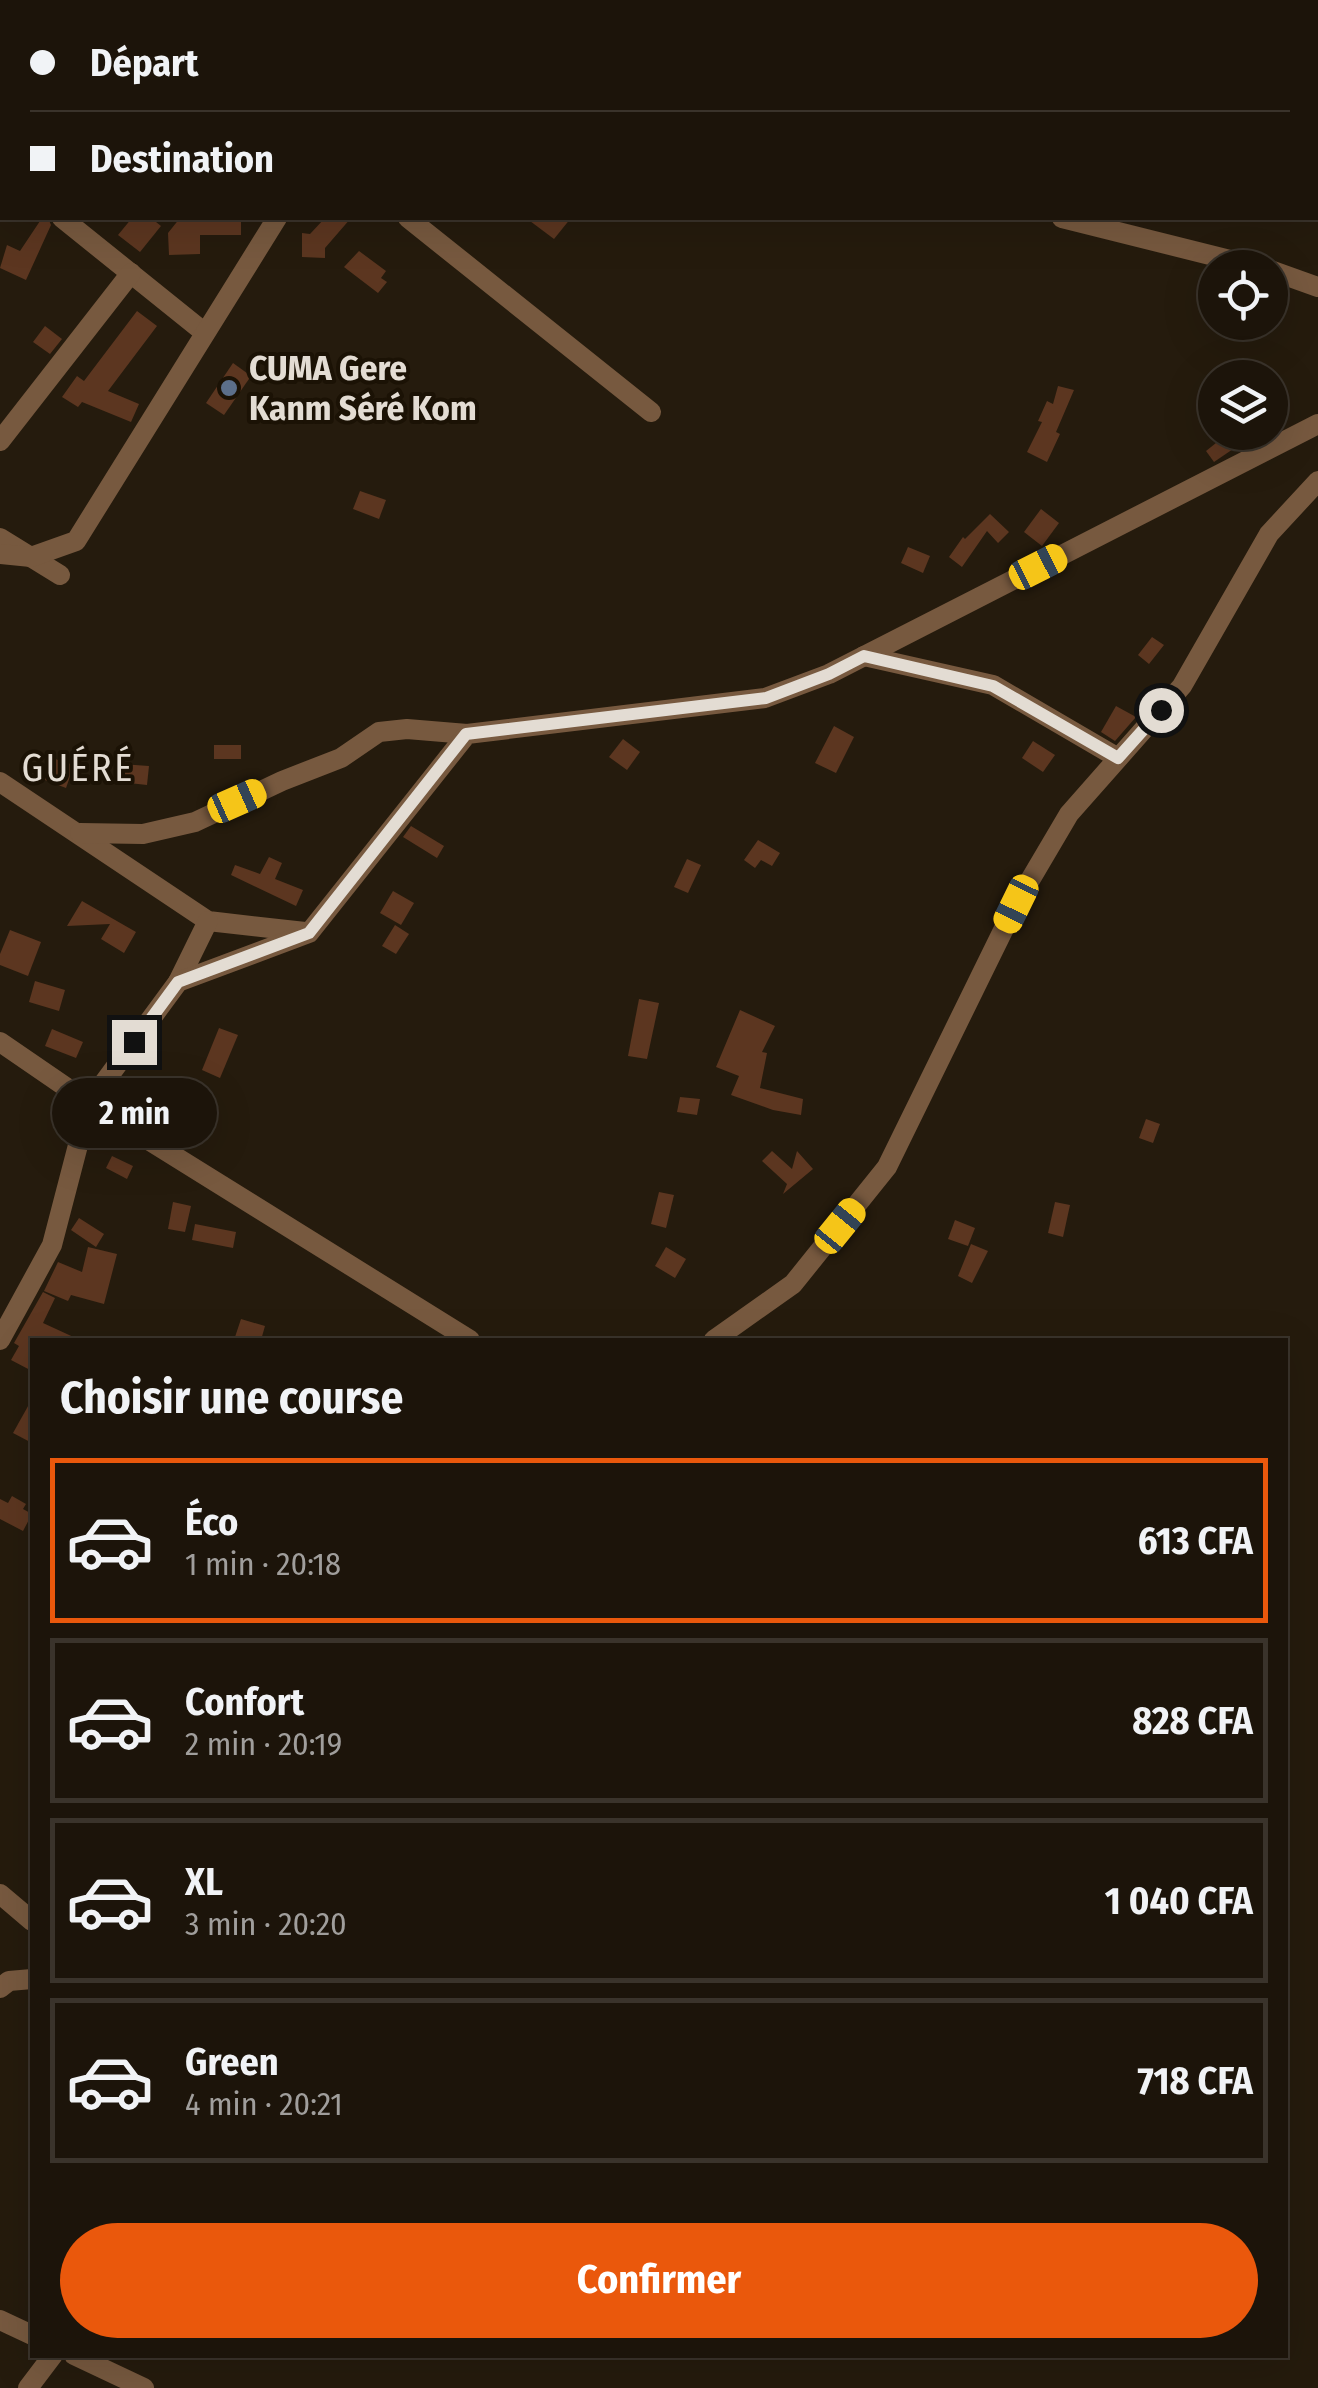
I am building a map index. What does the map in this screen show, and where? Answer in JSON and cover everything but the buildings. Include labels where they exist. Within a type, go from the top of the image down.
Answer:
[{"type":"street","points":[[65,220],[205,332]]},
{"type":"street","points":[[0,554],[30,557],[76,541],[276,220]]},
{"type":"street","points":[[411,220],[651,412]]},
{"type":"street","points":[[1070,220],[1198,252]]},
{"type":"street","points":[[0,441],[131,273]]},
{"type":"street","points":[[1288,276],[1318,287]]},
{"type":"street","points":[[80,833],[144,834],[195,822],[282,780],[341,758],[379,732],[466,734],[766,698],[829,674],[1318,424]]},
{"type":"street","points":[[717,1338],[793,1284],[886,1168],[1016,904],[1069,814],[1182,686],[1270,534],[1318,481]]},
{"type":"street","points":[[0,538],[60,575]]},
{"type":"street","points":[[864,656],[993,686],[1118,758]]},
{"type":"street","points":[[178,982],[309,933],[466,734]]},
{"type":"street","points":[[0,782],[208,921],[309,933]]},
{"type":"street","points":[[1,1336],[52,1245],[90,1102],[178,982],[208,921]]},
{"type":"street","points":[[0,1042],[467,1338]]},
{"type":"street","points":[[0,1894],[30,1919]]},
{"type":"street","points":[[0,1988],[9,1981],[30,1979]]},
{"type":"street","points":[[0,2320],[30,2334]]},
{"type":"street","points":[[28,2388],[51,2358]]},
{"type":"street","points":[[80,2358],[144,2388]]},
{"type":"place","name":"CUMA Gere Kanm Séré Kom","points":[[229,388]]},
{"type":"district","name":"GUÉRÉ","points":[[78,768]]},
{"type":"route","points":[[134,1042],[178,982],[309,933],[466,734],[766,698],[864,656],[993,686],[1118,758],[1161,710]]}]
